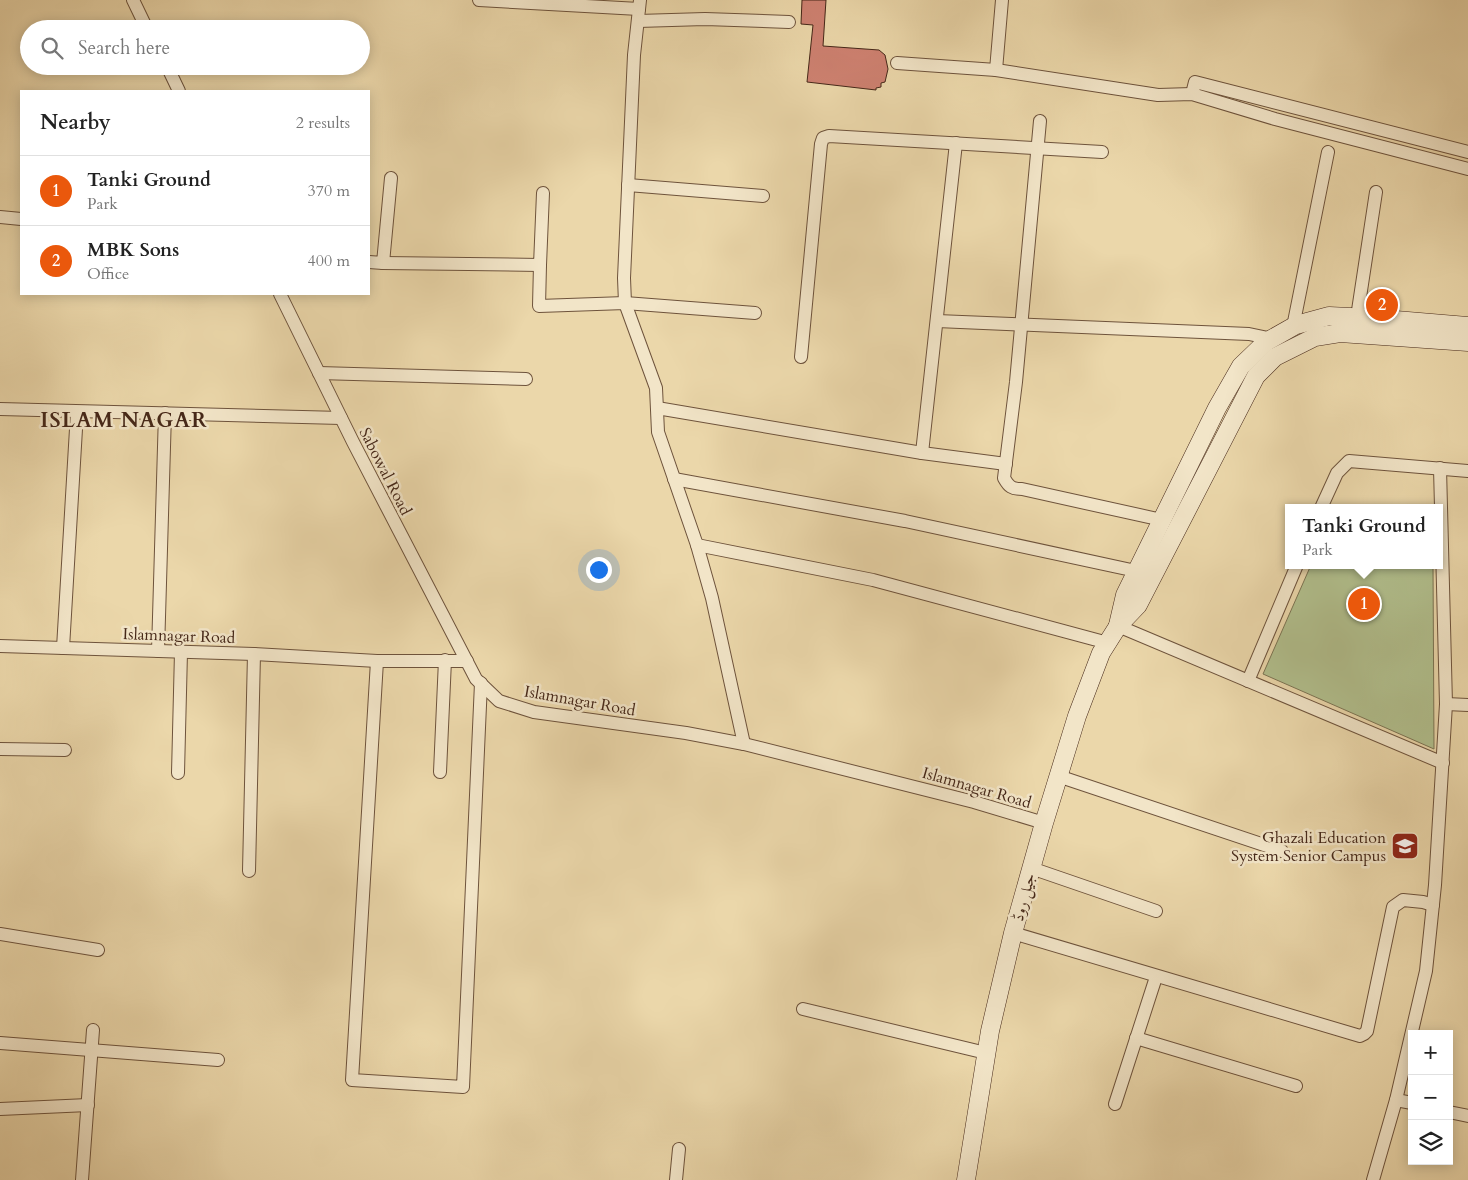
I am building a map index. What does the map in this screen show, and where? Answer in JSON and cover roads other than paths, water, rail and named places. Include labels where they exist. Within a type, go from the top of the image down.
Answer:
[{"type":"main road","points":[[1118,626],[1125,595],[1217,408],[1240,366],[1266,342],[1287,336],[1330,316],[1468,326]]},
{"type":"main road","points":[[1287,336],[1315,337],[1340,333],[1468,342]]},
{"type":"main road","points":[[1118,626],[1138,606],[1256,376],[1276,357],[1287,336]]},
{"type":"main road","name":"جیل روڈ","points":[[966,1180],[986,1052],[1030,868],[1077,716],[1101,653],[1118,626]]},
{"type":"street","points":[[133,0],[143,20]]},
{"type":"street","points":[[479,0],[639,10],[705,19],[789,22]]},
{"type":"street","points":[[996,70],[1002,0]]},
{"type":"street","points":[[639,10],[634,55],[624,278],[625,303],[656,388],[658,432],[697,545],[712,598],[744,744]]},
{"type":"street","points":[[897,63],[996,70],[1158,95],[1192,94],[1276,119],[1468,169]]},
{"type":"street","points":[[171,75],[179,90]]},
{"type":"street","points":[[1192,94],[1195,82],[1468,152]]},
{"type":"street","points":[[1040,121],[1021,325],[1004,478],[1009,486],[1014,489],[1022,489],[1162,520]]},
{"type":"street","points":[[801,357],[823,138],[829,136],[1102,152]]},
{"type":"street","points":[[922,453],[956,143]]},
{"type":"street","points":[[937,321],[1287,336],[1328,152]]},
{"type":"street","points":[[383,263],[391,178]]},
{"type":"street","points":[[628,185],[763,196]]},
{"type":"street","points":[[1357,318],[1376,192]]},
{"type":"street","points":[[543,193],[539,306],[625,303],[755,313]]},
{"type":"street","points":[[0,216],[20,219]]},
{"type":"street","points":[[370,262],[540,266]]},
{"type":"street","name":"Sabowal Road","points":[[280,295],[341,418],[467,661]]},
{"type":"street","points":[[319,373],[526,379]]},
{"type":"street","points":[[657,408],[922,453],[1006,464]]},
{"type":"street","points":[[0,409],[341,418]]},
{"type":"street","points":[[63,648],[77,412]]},
{"type":"street","points":[[158,651],[165,414]]},
{"type":"street","points":[[1323,504],[1337,473],[1349,461],[1468,471]]},
{"type":"street","points":[[1440,468],[1441,504]]},
{"type":"street","points":[[674,479],[905,522],[1136,571]]},
{"type":"street","points":[[697,545],[873,580],[1108,643]]},
{"type":"street","points":[[1248,680],[1295,569]]},
{"type":"street","points":[[1373,1180],[1396,1100],[1426,971],[1433,905],[1446,704],[1443,569]]},
{"type":"street","points":[[1118,626],[1443,763]]},
{"type":"street","name":"Islamnagar Road","points":[[0,646],[254,654],[377,661],[467,661],[476,679],[499,701],[534,712],[686,733],[744,744],[964,800],[1044,823]]},
{"type":"street","points":[[178,773],[181,652]]},
{"type":"street","points":[[249,871],[254,654]]},
{"type":"street","points":[[440,772],[445,660]]},
{"type":"street","points":[[377,661],[352,1080],[463,1087],[481,683]]},
{"type":"street","points":[[1446,704],[1468,705]]},
{"type":"street","points":[[0,749],[65,750]]},
{"type":"street","points":[[1058,776],[1282,852]]},
{"type":"street","points":[[1030,868],[1156,911]]},
{"type":"street","points":[[1013,933],[1360,1036],[1366,1031],[1394,907],[1404,900],[1433,905]]},
{"type":"street","points":[[0,934],[98,950]]},
{"type":"street","points":[[1115,1104],[1156,976]]},
{"type":"street","points":[[804,1008],[986,1052]]},
{"type":"street","points":[[82,1180],[93,1030]]},
{"type":"street","points":[[1136,1038],[1296,1086]]},
{"type":"street","points":[[0,1043],[218,1060]]},
{"type":"street","points":[[1396,1100],[1408,1103]]},
{"type":"street","points":[[0,1110],[88,1105]]},
{"type":"street","points":[[1453,1113],[1468,1116]]},
{"type":"street","points":[[676,1180],[679,1149]]},
{"type":"place","name":"MBK Sons","points":[[1382,305]]},
{"type":"place","name":"Tanki Ground","points":[[1364,604]]},
{"type":"place","name":"Ghazali Education System Senior Campus","points":[[1405,846]]},
{"type":"district","name":"ISLAM NAGAR","points":[[124,420]]}]
